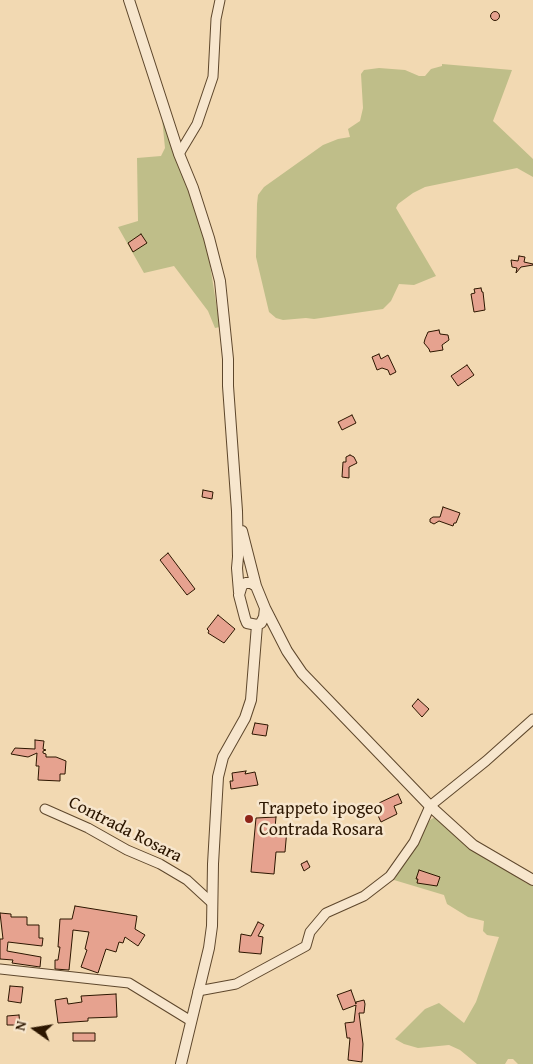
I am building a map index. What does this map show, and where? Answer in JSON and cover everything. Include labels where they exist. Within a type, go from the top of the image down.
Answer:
[{"type":"street","points":[[129,0],[179,154],[210,238],[220,281],[228,359],[228,386],[237,511],[239,592],[255,623],[251,700],[245,718],[223,757],[218,777],[212,926],[181,1064]]},
{"type":"street","points":[[179,154],[197,124],[212,77],[216,19],[220,0]]},
{"type":"street","points":[[237,511],[256,586],[282,642]]},
{"type":"street","points":[[239,592],[242,585],[246,583],[256,586]]},
{"type":"street","points":[[255,623],[265,613],[265,608]]},
{"type":"street","points":[[255,623],[272,629],[302,673],[430,806],[473,845],[533,880]]},
{"type":"street","points":[[198,991],[236,984],[306,946],[310,932],[326,913],[364,896],[390,876],[414,842],[430,806],[486,762],[533,719]]},
{"type":"street","name":"Contrada Rosara","points":[[45,809],[88,828],[127,850],[160,864],[187,880],[212,902]]},
{"type":"street","points":[[0,969],[129,983],[191,1021]]},
{"type":"shaded area","points":[[442,64],[512,70],[493,121],[533,159],[533,177],[517,168],[425,187],[413,193],[398,204],[396,208],[436,276],[414,285],[399,284],[391,301],[383,309],[314,319],[283,320],[276,318],[269,312],[256,257],[258,195],[264,187],[323,145],[350,137],[348,129],[360,121],[363,108],[361,74],[364,70],[379,68],[405,70],[419,76],[425,76],[431,69],[442,66]]},
{"type":"shaded area","points":[[162,118],[205,234],[220,327],[215,328],[208,311],[174,266],[144,273],[118,227],[138,221],[137,158],[161,156],[165,148]]},
{"type":"shaded area","points":[[435,817],[465,844],[533,886],[533,1064],[518,1064],[513,1059],[508,1059],[505,1064],[477,1064],[460,1050],[449,1045],[418,1048],[395,1039],[425,1009],[439,1003],[464,1023],[476,1002],[499,937],[487,935],[483,931],[484,921],[468,917],[447,904],[444,895],[394,880],[430,820]]},
{"type":"building","points":[[495,11],[500,16],[495,21],[490,16]]},
{"type":"building","points":[[141,234],[147,243],[133,252],[128,243]]},
{"type":"building","points":[[519,256],[525,257],[524,262],[533,265],[521,267],[516,273],[517,268],[512,267],[511,260],[518,261]]},
{"type":"building","points":[[481,288],[485,310],[474,312],[471,294],[475,293],[474,289]]},
{"type":"building","points":[[439,330],[440,334],[448,335],[449,340],[442,345],[443,350],[430,352],[424,343],[425,339],[428,332]]},
{"type":"building","points":[[379,354],[381,359],[388,355],[396,372],[390,375],[388,370],[382,368],[377,370],[372,357]]},
{"type":"building","points":[[467,365],[474,375],[458,386],[451,376]]},
{"type":"building","points":[[352,415],[356,423],[342,430],[338,422]]},
{"type":"building","points":[[350,455],[354,457],[357,463],[349,467],[349,478],[342,477],[343,462],[346,462],[346,457]]},
{"type":"building","points":[[203,490],[213,492],[212,499],[202,497]]},
{"type":"building","points":[[443,507],[460,513],[453,526],[439,521],[434,524],[430,522],[430,519],[433,517],[440,517]]},
{"type":"building","points":[[168,553],[195,589],[187,595],[160,560]]},
{"type":"building","points":[[218,615],[235,629],[224,643],[208,633],[207,629]]},
{"type":"building","points":[[418,699],[429,709],[422,717],[412,706]]},
{"type":"building","points":[[255,723],[268,725],[266,736],[252,734]]},
{"type":"building","points":[[35,740],[44,741],[43,749],[46,750],[43,753],[46,754],[46,757],[56,757],[66,761],[65,774],[60,774],[60,781],[38,780],[39,766],[36,766],[37,753],[28,757],[11,754],[15,748],[35,749]]},
{"type":"building","points":[[246,771],[245,774],[255,772],[258,785],[231,789],[232,773]]},
{"type":"building","points":[[398,794],[402,803],[394,806],[397,814],[381,822],[374,807]]},
{"type":"building","points":[[276,817],[275,828],[287,829],[285,852],[276,852],[274,874],[251,872],[256,818]]},
{"type":"building","points":[[307,861],[310,867],[304,871],[301,864]]},
{"type":"building","points":[[419,870],[440,877],[437,886],[417,883],[418,879],[416,879]]},
{"type":"building","points":[[75,906],[137,916],[135,929],[145,935],[138,946],[125,937],[123,943],[119,942],[116,952],[106,949],[98,973],[81,967],[87,950],[85,949],[89,932],[73,930],[69,970],[55,969],[55,960],[58,960],[60,947],[58,947],[60,919],[72,919]]},
{"type":"building","points":[[0,913],[11,914],[11,917],[27,917],[27,925],[39,925],[39,938],[43,938],[42,946],[8,942],[7,951],[41,957],[40,967],[12,963],[13,960],[0,959],[0,939],[3,939]]},
{"type":"building","points":[[258,922],[264,925],[258,936],[263,937],[261,954],[239,952],[241,934],[251,936]]},
{"type":"building","points":[[10,986],[23,987],[21,1003],[8,1001]]},
{"type":"building","points":[[351,990],[356,1004],[356,1002],[364,1000],[365,1004],[364,1013],[359,1013],[363,1044],[362,1062],[348,1060],[350,1038],[347,1038],[345,1023],[354,1022],[356,1005],[343,1010],[337,995]]},
{"type":"building","points":[[116,994],[117,1017],[88,1018],[88,1021],[58,1023],[55,1000],[67,998],[68,1004],[82,1002],[81,996]]},
{"type":"building","points":[[19,1015],[20,1025],[7,1025],[7,1016]]},
{"type":"building","points":[[73,1033],[95,1033],[95,1041],[73,1041]]},
{"type":"place","name":"Trappeto ipogeo Contrada Rosara","points":[[249,819]]}]
